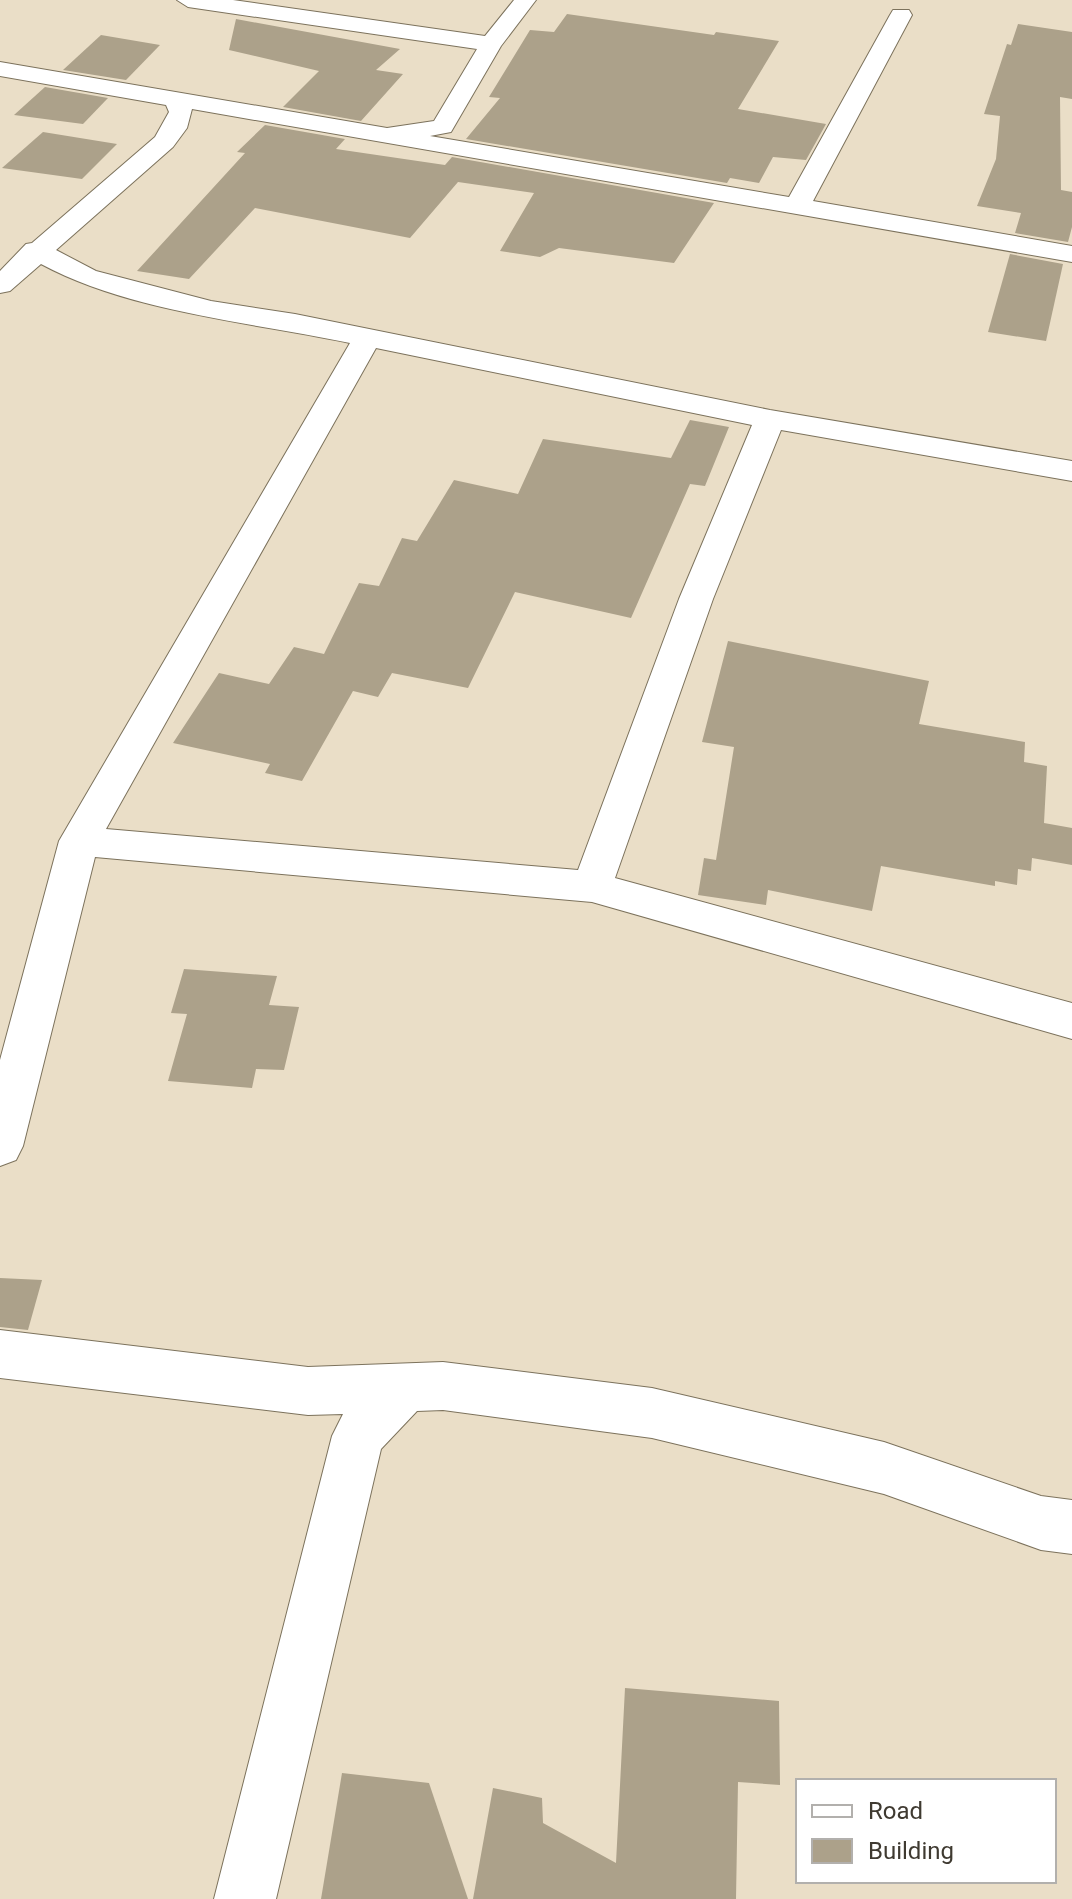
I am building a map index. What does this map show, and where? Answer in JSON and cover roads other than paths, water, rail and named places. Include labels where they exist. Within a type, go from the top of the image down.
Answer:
[{"type":"street","points":[[188,0],[491,44]]},
{"type":"street","points":[[442,127],[491,44],[525,0]]},
{"type":"street","points":[[797,206],[901,15]]},
{"type":"street","points":[[0,69],[1072,254]]},
{"type":"street","points":[[0,285],[36,250],[75,221],[164,142],[175,128],[181,112],[176,101]]},
{"type":"street","points":[[373,135],[442,127]]},
{"type":"street","points":[[442,127],[467,151]]},
{"type":"street","points":[[36,250],[86,277],[210,309],[770,419],[1072,471]]},
{"type":"street","points":[[0,1146],[79,841],[367,338]]},
{"type":"street","points":[[592,887],[696,599],[770,419]]},
{"type":"street","points":[[79,841],[592,887],[1072,1021]]},
{"type":"street","points":[[0,1354],[308,1391],[443,1386],[652,1413],[884,1468],[1041,1523],[1072,1527]]},
{"type":"street","points":[[245,1899],[358,1436],[405,1388]]},
{"type":"street","points":[[308,1391],[358,1436]]}]
